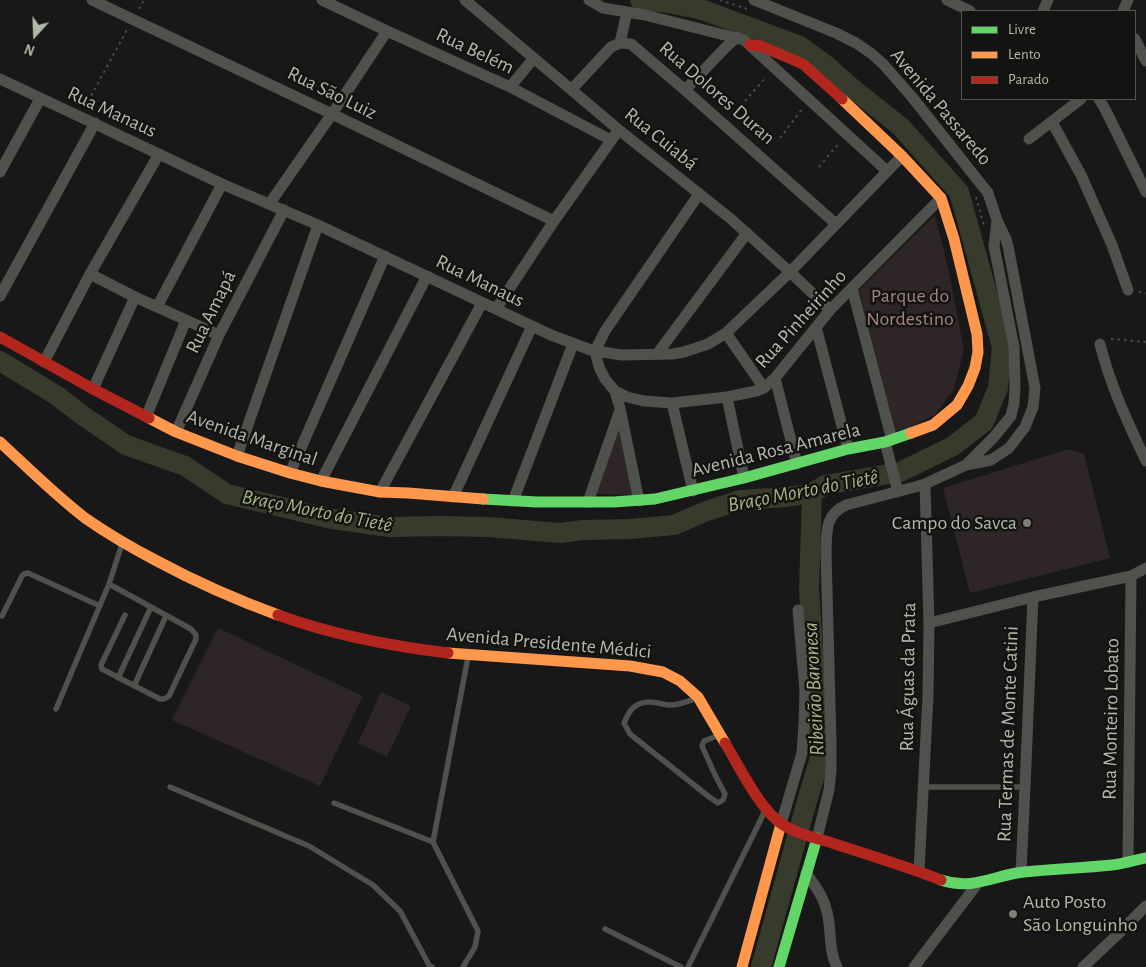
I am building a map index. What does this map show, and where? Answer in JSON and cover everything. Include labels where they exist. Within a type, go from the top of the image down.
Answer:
[{"type":"street","name":"Rua São Luiz","points":[[92,0],[554,221]]},
{"type":"street","name":"Rua Belém","points":[[322,0],[386,32],[510,87],[611,140]]},
{"type":"street","name":"Rua Cuiabá","points":[[465,0],[619,130],[747,234],[830,310]]},
{"type":"street","points":[[590,0],[603,8],[645,15],[744,40],[888,171]]},
{"type":"street","name":"Avenida Passaredo","points":[[754,0],[836,33],[864,49],[884,64],[988,193],[1008,246],[1035,388],[1033,407],[1025,427],[1009,448],[991,460],[966,464]]},
{"type":"street","points":[[946,0],[967,6]]},
{"type":"street","points":[[572,89],[611,47],[620,42],[627,12]]},
{"type":"street","points":[[270,204],[386,32]]},
{"type":"street","points":[[685,90],[737,38]]},
{"type":"street","points":[[1136,41],[1146,61]]},
{"type":"street","name":"Rua Dolores Duran","points":[[620,42],[630,44],[636,48],[836,224]]},
{"type":"street","points":[[750,45],[761,46],[804,64],[902,156],[941,198],[954,239],[976,334],[978,352],[975,368],[968,386],[957,405],[933,425],[889,441],[898,492]]},
{"type":"street","points":[[510,87],[534,58]]},
{"type":"street","name":"Rua Manaus","points":[[0,79],[222,184],[318,224],[532,326],[595,352],[621,355],[672,354],[708,344],[726,333],[790,272],[902,156]]},
{"type":"street","points":[[0,172],[40,99]]},
{"type":"street","points":[[1029,139],[1080,100]]},
{"type":"street","points":[[1100,100],[1146,192]]},
{"type":"street","points":[[1052,122],[1081,175],[1112,244],[1128,290]]},
{"type":"street","points":[[0,296],[95,123]]},
{"type":"street","points":[[496,309],[554,221],[619,130]]},
{"type":"street","points":[[44,362],[90,274],[159,154]]},
{"type":"street","points":[[157,307],[222,184]]},
{"type":"street","points":[[639,500],[615,391],[601,372],[595,352],[605,332],[699,194]]},
{"type":"street","name":"Rua Pinheirinho","points":[[615,391],[627,397],[644,401],[672,403],[747,394],[764,388],[775,378],[830,310],[941,198]]},
{"type":"street","name":"Rua Amapá","points":[[176,432],[219,336],[284,210]]},
{"type":"street","name":"Avenida Passaredo","points":[[812,837],[829,790],[831,770],[826,551],[829,522],[838,508],[926,484],[966,464],[994,437],[1010,416],[1014,403],[1015,387],[1014,347],[994,246],[997,220]]},
{"type":"street","points":[[237,456],[318,224]]},
{"type":"street","points":[[657,354],[747,234]]},
{"type":"street","points":[[290,473],[385,256]]},
{"type":"street","points":[[90,274],[219,336]]},
{"type":"street","points":[[321,481],[427,276]]},
{"type":"street","name":"Avenida Rosa Amarela","points":[[513,501],[614,502],[661,498],[798,464],[848,449],[889,441],[852,288]]},
{"type":"street","points":[[93,389],[135,297]]},
{"type":"street","points":[[380,492],[482,303]]},
{"type":"street","points":[[146,417],[186,320]]},
{"type":"street","points":[[453,497],[532,326]]},
{"type":"street","points":[[816,327],[848,449]]},
{"type":"street","points":[[726,333],[764,388]]},
{"type":"street","name":"Avenida Marginal","points":[[0,337],[93,389],[176,432],[237,456],[290,473],[380,492],[513,501]]},
{"type":"street","points":[[513,501],[573,344]]},
{"type":"street","points":[[1100,344],[1115,392],[1146,461]]},
{"type":"street","points":[[775,378],[798,464]]},
{"type":"street","points":[[727,397],[744,478]]},
{"type":"street","points":[[672,403],[693,491]]},
{"type":"street","points":[[588,502],[620,408]]},
{"type":"street","name":"Avenida Presidente Médici","points":[[2,444],[63,500],[88,519],[139,552],[261,610],[301,624],[355,638],[406,648],[468,655],[646,668],[667,674],[686,685],[698,697],[766,809],[786,826],[812,837],[919,871],[944,881],[960,884],[978,883],[1021,872],[1114,864],[1146,858]]},
{"type":"street","name":"Rua Águas da Prata","points":[[919,871],[928,696],[929,623],[926,484]]},
{"type":"street","points":[[929,623],[1032,597],[1131,576],[1146,568]]},
{"type":"street","name":"Rua Monteiro Lobato","points":[[1128,862],[1131,576]]},
{"type":"street","name":"Rua Termas de Monte Catini","points":[[1021,872],[1032,597]]},
{"type":"street","points":[[742,967],[786,826],[802,754],[805,691],[798,610]]},
{"type":"street","points":[[779,967],[806,873],[812,837]]},
{"type":"street","points":[[806,873],[822,895],[828,913],[833,958],[837,967]]},
{"type":"street","points":[[914,967],[978,883]]},
{"type":"street","points":[[1082,967],[1146,906]]},
{"type":"lane","points":[[56,709],[109,584],[123,542]]},
{"type":"lane","points":[[2,616],[22,576],[28,573],[100,606]]},
{"type":"lane","points":[[109,584],[194,631],[196,634],[196,638],[167,698],[160,699],[103,670],[101,667],[125,615]]},
{"type":"lane","points":[[118,678],[151,607]]},
{"type":"lane","points":[[134,686],[166,616]]},
{"type":"lane","points":[[463,967],[475,947],[478,930],[433,842],[468,655]]},
{"type":"lane","points":[[698,697],[682,704],[668,705],[650,702],[637,705],[629,711],[624,724],[630,734],[637,740],[718,803],[723,800],[725,794],[702,746],[704,741],[720,734]]},
{"type":"lane","points":[[170,787],[309,846],[373,885],[400,911],[432,967]]},
{"type":"lane","points":[[923,787],[1025,787]]},
{"type":"lane","points":[[334,803],[433,842]]},
{"type":"lane","points":[[688,967],[766,809]]},
{"type":"lane","points":[[605,930],[681,967]]},
{"type":"path","points":[[80,117],[144,0]]},
{"type":"path","points":[[745,101],[774,68]]},
{"type":"path","points":[[780,138],[810,100]]},
{"type":"path","points":[[819,167],[847,134]]},
{"type":"path","points":[[1100,344],[1103,340],[1109,339],[1146,342]]},
{"type":"green space","name":"Parque do Nordestino","points":[[935,215],[949,272],[964,350],[954,389],[936,414],[907,429],[895,431],[859,290]]},
{"type":"green space","points":[[620,420],[632,495],[596,494]]},
{"type":"green space","name":"Campo do Savca","points":[[1069,449],[1084,454],[1110,558],[970,593],[943,488]]},
{"type":"green space","points":[[218,628],[363,696],[320,786],[172,720]]},
{"type":"green space","points":[[381,692],[411,706],[387,757],[358,743]]},
{"type":"waterway","name":"Braço Morto do Tietê","points":[[0,361],[56,395],[126,445],[185,466],[227,494],[332,519],[390,527],[488,527],[560,533],[674,525],[704,512],[740,500],[787,497],[812,493],[825,485],[900,472],[953,446],[984,422],[998,388],[1002,347],[959,192],[901,127],[800,46],[703,10],[669,3],[640,0]]},
{"type":"waterway","name":"Ribeirão Baronesa","points":[[761,967],[820,758],[809,589],[812,493]]},
{"type":"traffic: fast","points":[[483,499],[537,502],[614,502],[655,499],[744,478],[848,449],[885,442],[911,433]]},
{"type":"traffic: fast","points":[[779,967],[817,838]]},
{"type":"traffic: fast","points":[[941,880],[963,884],[973,883],[1024,872],[1112,865],[1146,858]]},
{"type":"traffic: slow","points":[[842,99],[902,156],[941,198],[954,239],[977,334],[978,352],[975,368],[968,386],[957,405],[933,425],[911,433]]},
{"type":"traffic: slow","points":[[149,418],[176,432],[237,456],[321,481],[380,492],[483,499]]},
{"type":"traffic: slow","points":[[0,442],[74,509],[111,535],[187,576],[232,597],[278,615]]},
{"type":"traffic: slow","points":[[448,653],[630,666],[663,672],[680,681],[698,697],[725,743]]},
{"type":"traffic: slow","points":[[742,967],[781,824]]},
{"type":"traffic: jam","points":[[750,45],[761,46],[803,64],[842,99]]},
{"type":"traffic: jam","points":[[0,337],[149,418]]},
{"type":"traffic: jam","points":[[278,615],[362,639],[448,653]]},
{"type":"traffic: jam","points":[[725,743],[758,798],[766,809],[782,824],[800,833],[941,880]]},
{"type":"place","name":"Campo do Savca","points":[[1027,523]]},
{"type":"place","name":"Auto Posto São Longuinho","points":[[1013,914]]}]
